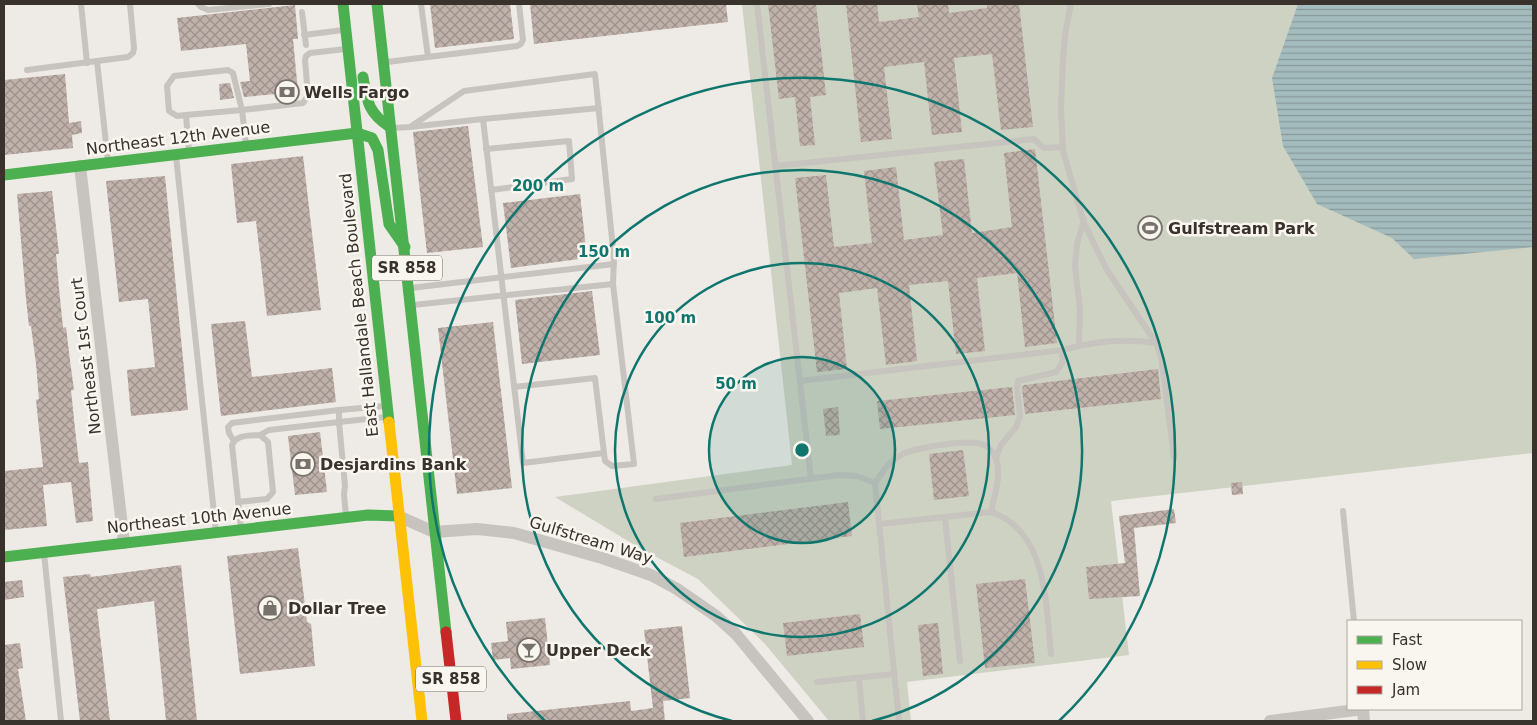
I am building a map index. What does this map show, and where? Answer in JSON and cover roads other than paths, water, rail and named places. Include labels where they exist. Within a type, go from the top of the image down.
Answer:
[{"type":"main road","name":"SR 858","points":[[377,4],[412,305],[434,532],[456,721]]},
{"type":"main road","name":"East Hallandale Beach Boulevard","points":[[343,8],[422,721]]},
{"type":"main road","points":[[343,8],[358,34]]},
{"type":"main road","points":[[362,65],[365,91],[372,114],[390,127]]},
{"type":"main road","points":[[357,133],[372,138],[378,150],[386,214],[390,224],[405,247]]},
{"type":"main road","name":"Northeast 12th Avenue","points":[[4,175],[357,133]]},
{"type":"main road","name":"Northeast 10th Avenue","points":[[4,557],[368,515],[398,516]]},
{"type":"street","name":"Northeast 1st Court","points":[[80,166],[124,543]]},
{"type":"street","name":"Gulfstream Way","points":[[398,516],[434,532],[476,529],[514,533],[602,558],[651,575],[685,594],[716,616],[736,634],[808,721]]},
{"type":"street","points":[[1270,721],[1354,710]]},
{"type":"lane","points":[[81,4],[87,62]]},
{"type":"lane","points":[[27,70],[128,57],[133,53],[134,48],[130,4]]},
{"type":"lane","points":[[198,4],[208,10],[269,4]]},
{"type":"lane","points":[[421,4],[428,57]]},
{"type":"lane","points":[[383,62],[517,46],[523,40],[519,4]]},
{"type":"lane","points":[[758,4],[811,479]]},
{"type":"lane","points":[[1072,4],[1066,29],[1063,57],[1061,107],[1063,147],[1084,220],[1107,270],[1156,343],[1161,356],[1174,457]]},
{"type":"lane","points":[[302,12],[306,44]]},
{"type":"lane","points":[[304,34],[346,30]]},
{"type":"lane","points":[[246,146],[242,110],[233,73],[228,70],[174,76],[170,80],[167,91],[169,111],[177,116],[242,110],[303,104],[308,96],[306,56],[310,53],[348,49]]},
{"type":"lane","points":[[98,61],[108,163]]},
{"type":"lane","points":[[410,128],[464,91],[595,74],[614,264],[613,284],[634,464],[612,466],[605,461],[595,378],[514,387]]},
{"type":"lane","points":[[390,127],[410,128],[599,108]]},
{"type":"lane","points":[[186,115],[190,153]]},
{"type":"lane","points":[[483,119],[523,463],[604,453]]},
{"type":"lane","points":[[776,166],[1034,139],[1044,148],[1063,147]]},
{"type":"lane","points":[[486,149],[569,141],[572,179],[491,190]]},
{"type":"lane","points":[[176,155],[216,532]]},
{"type":"lane","points":[[1080,345],[1080,310],[1075,266],[1077,244],[1084,220]]},
{"type":"lane","points":[[409,288],[614,264]]},
{"type":"lane","points":[[412,305],[613,284]]},
{"type":"lane","points":[[800,381],[1063,350],[1088,343],[1134,339],[1156,343]]},
{"type":"lane","points":[[996,458],[1002,445],[1016,427],[1020,416],[1018,381],[1056,372],[1062,362],[1063,350]]},
{"type":"lane","points":[[234,441],[228,427],[232,424],[338,410],[387,412]]},
{"type":"lane","points":[[338,410],[346,518]]},
{"type":"lane","points":[[241,530],[232,446],[234,441],[239,437],[260,435],[269,430],[339,422],[387,412]]},
{"type":"lane","points":[[238,502],[268,499],[273,492],[268,442],[260,435]]},
{"type":"lane","points":[[899,721],[875,483],[886,468],[899,456],[916,449],[972,442],[983,444],[991,450],[996,458],[999,469],[990,512]]},
{"type":"lane","points":[[656,499],[839,475],[857,476],[875,483]]},
{"type":"lane","points":[[1343,511],[1354,620]]},
{"type":"lane","points":[[880,524],[990,512],[1001,515],[1024,536],[1035,555],[1042,576],[1051,654]]},
{"type":"lane","points":[[945,518],[960,661]]},
{"type":"lane","points":[[44,552],[61,721]]},
{"type":"lane","points":[[818,682],[894,674]]},
{"type":"lane","points":[[859,678],[863,721]]},
{"type":"water","points":[[1298,4],[1533,4],[1533,247],[1414,259],[1392,238],[1317,204],[1283,146],[1272,78]]},
{"type":"place","name":"Wells Fargo","points":[[287,92]]},
{"type":"place","name":"Gulfstream Park","points":[[1150,228]]},
{"type":"place","name":"Desjardins Bank","points":[[303,464]]},
{"type":"place","name":"Dollar Tree","points":[[270,608]]},
{"type":"place","name":"Upper Deck","points":[[529,650]]}]
